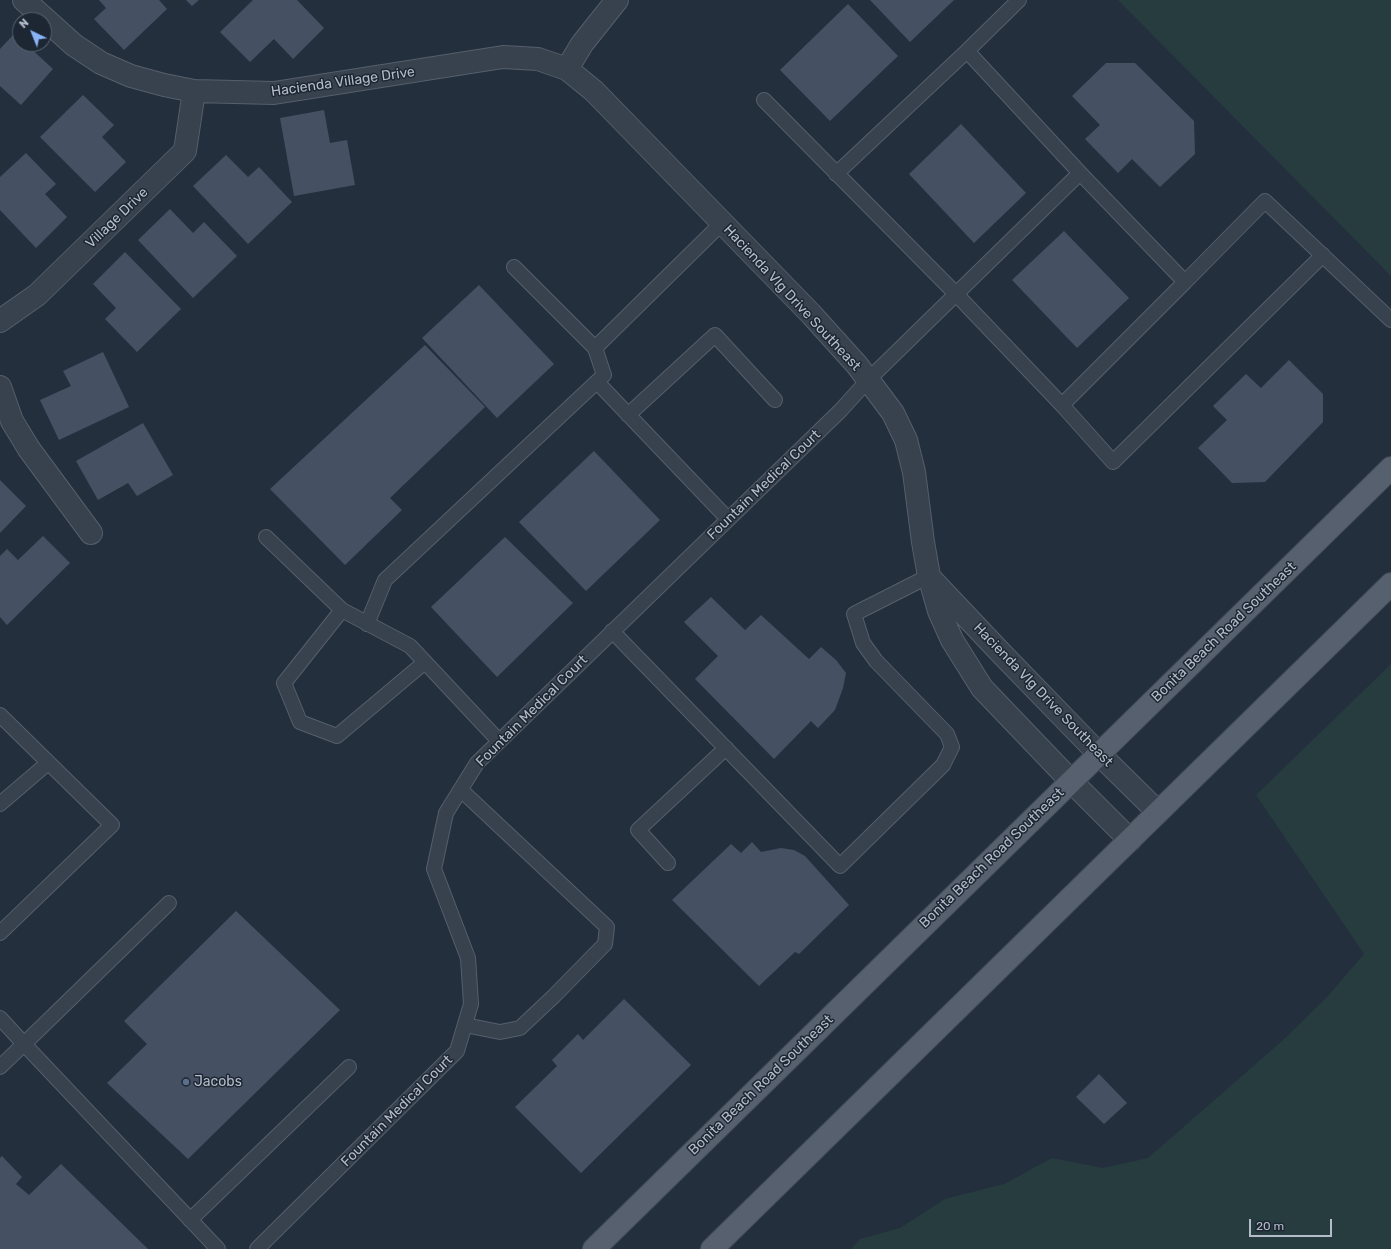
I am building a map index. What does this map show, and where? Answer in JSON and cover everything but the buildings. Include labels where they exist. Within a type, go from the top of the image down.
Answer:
[{"type":"main road","name":"Bonita Beach Road Southeast","points":[[594,1249],[1391,468]]},
{"type":"main road","points":[[712,1249],[1391,584]]},
{"type":"street","name":"Hacienda Village Drive","points":[[24,0],[74,45],[101,63],[131,76],[164,86],[194,91],[274,94],[504,57],[538,59],[567,69]]},
{"type":"street","points":[[567,69],[582,44],[617,0]]},
{"type":"street","name":"Hacienda Vlg Drive Southeast","points":[[567,69],[594,91],[811,314],[857,365],[893,413],[906,440],[914,472],[929,576],[939,611],[952,640],[982,688],[1130,840]]},
{"type":"street","name":"Village Drive","points":[[0,321],[37,295],[185,151],[194,91]]},
{"type":"street","points":[[0,387],[12,421],[29,449],[91,533]]},
{"type":"street","name":"Hacienda Vlg Drive Southeast","points":[[929,576],[1099,754],[1158,812]]},
{"type":"lane","points":[[836,174],[1019,0]]},
{"type":"lane","points":[[967,51],[1080,173],[1185,282]]},
{"type":"lane","points":[[764,100],[956,294],[1062,405],[1113,462],[1323,255]]},
{"type":"lane","name":"Fountain Medical Court","points":[[257,1249],[457,1051],[471,1004],[468,958],[434,869],[446,814],[477,763],[841,410],[868,380],[1080,173]]},
{"type":"lane","points":[[1062,405],[1265,201],[1391,320]]},
{"type":"lane","points":[[595,348],[722,222]]},
{"type":"lane","points":[[368,624],[385,580],[604,375],[595,348],[514,267]]},
{"type":"lane","points":[[628,415],[715,335],[775,400]]},
{"type":"lane","points":[[597,382],[728,519]]},
{"type":"lane","points":[[266,537],[342,610],[410,646],[499,741]]},
{"type":"lane","points":[[612,631],[840,866],[943,765],[952,747],[947,734],[876,661],[867,649],[863,643],[854,614],[929,576]]},
{"type":"lane","points":[[342,610],[284,683],[300,722],[337,736],[425,662]]},
{"type":"lane","points":[[0,715],[112,825],[0,933]]},
{"type":"lane","points":[[668,863],[638,830],[726,748]]},
{"type":"lane","points":[[0,804],[48,763]]},
{"type":"lane","points":[[461,790],[607,928],[605,944],[520,1028],[500,1032],[465,1025]]},
{"type":"lane","points":[[0,1068],[169,903]]},
{"type":"lane","points":[[0,1018],[218,1249]]},
{"type":"lane","points":[[190,1220],[349,1067]]},
{"type":"green space","points":[[1118,0],[1391,0],[1391,276]]},
{"type":"green space","points":[[1391,664],[1391,1249],[851,1249],[860,1239],[900,1228],[945,1199],[1004,1184],[1052,1158],[1103,1168],[1148,1158],[1282,1041],[1327,997],[1364,954],[1256,795]]},
{"type":"place","name":"Jacobs","points":[[186,1082]]}]
